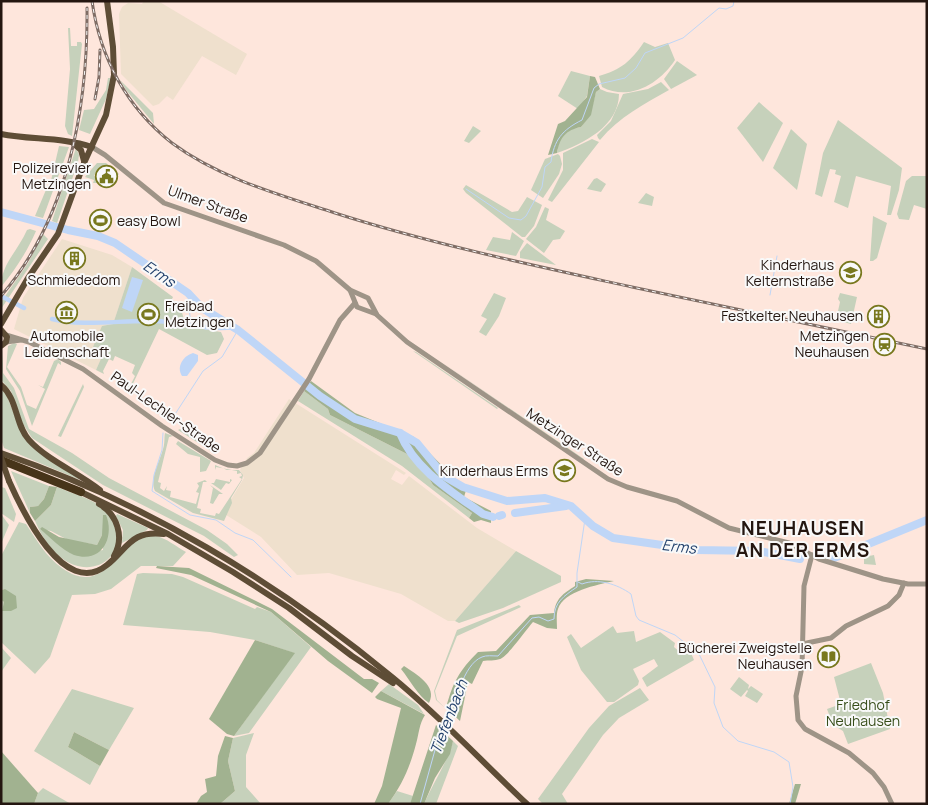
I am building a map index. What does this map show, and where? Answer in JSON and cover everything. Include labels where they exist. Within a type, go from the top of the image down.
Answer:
[{"type":"highway","points":[[1,459],[81,492]]},
{"type":"main road","points":[[1,324],[64,223],[84,162],[106,115],[114,75],[114,47],[107,1]]},
{"type":"main road","name":"Ulmer Straße","points":[[1,134],[70,141],[92,147]]},
{"type":"main road","points":[[70,141],[81,150],[84,162]]},
{"type":"main road","points":[[4,344],[7,315]]},
{"type":"main road","points":[[1,386],[8,392],[19,422],[28,439],[106,496]]},
{"type":"main road","points":[[1,453],[106,496],[203,546],[269,587],[348,643],[411,695],[527,804]]},
{"type":"main road","points":[[1,459],[9,481],[28,520],[44,544],[63,564],[84,573],[100,569],[140,535],[148,533],[168,534]]},
{"type":"main road","points":[[81,492],[168,534],[289,608],[358,660],[411,695]]},
{"type":"main road","points":[[81,492],[105,508],[116,523],[119,540],[111,561]]},
{"type":"street","name":"Ulmer Straße","points":[[92,147],[105,155],[164,203],[294,249],[326,269],[350,290],[368,298],[369,304]]},
{"type":"street","name":"Ulmer Straße","points":[[350,290],[362,309]]},
{"type":"street","points":[[356,302],[362,296]]},
{"type":"street","name":"Paul-Lechler-Straße","points":[[4,332],[98,379],[178,437],[215,460],[228,465],[242,465],[255,457],[309,379],[340,320],[356,302]]},
{"type":"street","points":[[346,314],[362,309],[369,304]]},
{"type":"street","name":"Metzinger Straße","points":[[369,304],[376,315]]},
{"type":"street","name":"Metzinger Straße","points":[[362,309],[376,315],[429,358],[608,479],[626,487],[673,500],[730,528],[789,542],[812,555],[882,579],[904,583],[927,584]]},
{"type":"street","points":[[4,344],[21,340]]},
{"type":"street","points":[[812,555],[804,586],[802,667],[796,696],[798,720],[806,729],[848,753],[873,773],[884,787],[892,804]]},
{"type":"street","points":[[802,644],[831,638],[846,626],[888,606],[899,595],[904,583]]},
{"type":"shaded area","points":[[144,1],[158,1],[247,54],[236,75],[202,56],[173,100],[167,96],[159,104],[153,106],[121,74],[119,14],[122,7],[128,3],[142,4]]},
{"type":"shaded area","points":[[62,239],[112,255],[132,267],[113,324],[93,347],[105,352],[96,370],[14,329],[23,298]]},
{"type":"shaded area","points":[[289,399],[406,473],[404,475],[396,470],[391,479],[402,485],[409,476],[477,528],[516,551],[455,621],[448,621],[401,594],[329,573],[297,575],[261,537],[223,513],[244,478],[240,470],[247,458],[254,453]]},
{"type":"green space","points":[[68,28],[70,28],[71,46],[77,46],[77,42],[82,44],[72,136],[68,134],[65,126],[70,69]]},
{"type":"green space","points":[[644,42],[655,47],[668,43],[675,60],[669,68],[653,83],[633,91],[613,91],[602,87],[599,76],[625,64]]},
{"type":"green space","points":[[677,61],[697,75],[671,89],[664,79]]},
{"type":"green space","points":[[571,71],[590,76],[587,96],[578,109],[558,96]]},
{"type":"green space","points":[[590,76],[595,77],[600,89],[596,92],[591,115],[581,127],[571,130],[564,135],[557,153],[548,155],[558,124],[565,121],[587,97]]},
{"type":"green space","points":[[108,78],[111,78],[106,99],[90,134],[79,130],[84,110],[94,109],[106,90]]},
{"type":"green space","points":[[120,80],[153,113],[154,124],[126,90]]},
{"type":"green space","points":[[661,82],[669,90],[615,124],[600,140],[598,138],[597,135],[611,121],[623,94],[648,89]]},
{"type":"green space","points":[[600,89],[619,94],[613,115],[598,132],[588,139],[557,153],[559,141],[569,129],[581,127],[590,115],[596,92]]},
{"type":"green space","points":[[759,102],[783,123],[763,162],[737,128]]},
{"type":"green space","points":[[838,120],[902,168],[899,190],[891,215],[887,215],[891,186],[856,176],[848,208],[834,202],[841,176],[835,174],[836,170],[830,169],[822,197],[815,194],[823,153]]},
{"type":"green space","points":[[473,126],[481,131],[469,143],[464,141]]},
{"type":"green space","points":[[791,129],[807,144],[797,190],[773,168]]},
{"type":"green space","points":[[592,139],[599,142],[552,202],[548,200],[563,170],[563,153]]},
{"type":"green space","points":[[59,146],[69,147],[43,218],[35,216],[48,185],[50,185]]},
{"type":"green space","points":[[76,148],[79,155],[78,162],[57,223],[52,221]]},
{"type":"green space","points":[[558,154],[562,164],[559,174],[543,198],[531,190],[545,159]]},
{"type":"green space","points":[[97,163],[106,163],[119,174],[115,178],[97,170],[94,176],[99,179],[97,183],[93,183],[94,180],[85,177]]},
{"type":"green space","points":[[912,176],[927,176],[927,209],[914,205],[909,220],[899,219],[897,214],[906,181]]},
{"type":"green space","points":[[597,178],[606,184],[601,192],[587,189],[594,179]]},
{"type":"green space","points":[[466,185],[512,212],[518,211],[527,197],[542,205],[534,226],[525,237],[522,237],[466,193],[463,189]]},
{"type":"green space","points":[[646,193],[654,197],[652,206],[638,203]]},
{"type":"green space","points":[[545,207],[549,209],[546,220],[565,231],[560,239],[553,240],[544,253],[526,239],[536,227]]},
{"type":"green space","points":[[873,216],[887,223],[877,258],[870,261]]},
{"type":"green space","points":[[27,230],[36,231],[20,260],[1,287],[7,264]]},
{"type":"green space","points":[[512,232],[524,241],[516,256],[486,250],[493,237],[510,240]]},
{"type":"green space","points":[[43,234],[48,239],[1,309],[1,302],[28,263]]},
{"type":"green space","points":[[527,243],[556,265],[520,258],[520,252]]},
{"type":"green space","name":"Freibad Metzingen","points":[[132,267],[173,297],[172,299],[180,306],[186,326],[221,332],[224,339],[217,353],[207,355],[159,329],[128,394],[128,385],[130,386],[135,376],[132,373],[135,365],[115,356],[113,361],[109,359],[103,371],[104,374],[96,370],[104,352],[93,347],[102,326],[113,324]]},
{"type":"green space","points":[[494,293],[506,298],[499,316],[486,336],[479,332],[487,319],[481,316]]},
{"type":"green space","points":[[840,293],[857,297],[851,324],[836,320]]},
{"type":"green space","points":[[14,343],[17,344],[7,367],[21,387],[27,405],[36,409],[45,389],[38,385],[43,387],[54,361],[58,359],[61,362],[61,365],[58,363],[32,426],[20,391],[6,369],[8,346]]},
{"type":"green space","points":[[3,349],[3,373],[14,388],[29,429],[72,453],[109,478],[207,530],[227,544],[238,555],[234,557],[204,536],[103,485],[32,438],[23,424],[11,391],[1,380]]},
{"type":"green space","points":[[413,351],[416,352],[498,408],[497,409]]},
{"type":"green space","points":[[440,361],[584,459],[583,460]]},
{"type":"green space","points":[[311,381],[355,413],[414,437],[456,480],[467,487],[464,497],[491,511],[491,523],[481,520],[474,522],[469,518],[472,513],[433,485],[426,473],[407,454],[330,415],[328,409],[304,391]]},
{"type":"green space","points":[[83,384],[84,387],[61,437],[58,436]]},
{"type":"green space","points":[[1,389],[6,394],[22,433],[80,480],[4,448],[1,439]]},
{"type":"green space","points":[[304,391],[328,409],[330,415],[407,454],[426,473],[433,485],[472,513],[469,518],[402,466],[298,401]]},
{"type":"green space","points":[[180,429],[210,448],[211,451],[178,430]]},
{"type":"green space","points":[[165,433],[173,436],[169,437],[158,482],[161,483],[160,488],[164,491],[167,486],[166,490],[171,491],[170,497],[196,504],[199,493],[196,492],[199,486],[197,483],[205,480],[207,482],[203,482],[197,508],[201,509],[200,513],[215,516],[216,513],[219,514],[242,479],[239,477],[242,476],[241,473],[237,474],[237,471],[232,470],[239,470],[243,475],[242,480],[231,498],[232,503],[224,521],[193,513],[155,491],[153,481],[164,447]]},
{"type":"green space","points":[[178,441],[211,461],[206,471],[200,472],[200,457],[188,454],[176,444]]},
{"type":"green space","points":[[11,471],[49,486],[44,499],[38,506],[30,507],[30,513]]},
{"type":"green space","points":[[216,479],[230,482],[230,479],[232,480],[229,484],[226,483],[221,490],[211,483],[214,483]]},
{"type":"green space","points":[[210,485],[223,494],[219,494],[213,504],[210,503],[213,488]]},
{"type":"green space","points":[[49,486],[57,487],[51,505],[35,521],[30,513],[30,507],[38,506],[44,499]]},
{"type":"green space","points":[[1,487],[5,488],[16,514],[14,522],[1,513]]},
{"type":"green space","points":[[57,487],[91,500],[103,508],[117,529],[117,545],[110,557],[98,565],[83,567],[67,561],[50,547],[35,521],[51,505]],"holes":[[[40,529],[51,531],[68,540],[97,545],[102,535],[103,550],[75,555]]]},
{"type":"green space","points":[[1,514],[9,525],[1,544]]},
{"type":"green space","points":[[117,514],[148,528],[122,543],[123,530],[116,516]]},
{"type":"green space","points":[[103,515],[106,515],[108,523],[109,532],[107,540],[104,547],[92,556],[84,557],[70,553],[40,529],[42,527],[59,537],[97,545],[102,535]]},
{"type":"green space","points":[[19,522],[26,524],[42,548],[56,564],[78,576],[92,576],[103,571],[134,542],[144,536],[160,537],[186,552],[173,566],[141,566],[111,589],[95,594],[72,595],[50,657],[35,674],[1,642],[1,600],[4,602],[3,611],[11,611],[5,589],[1,590],[1,556]]},
{"type":"green space","points":[[516,551],[561,576],[561,582],[503,608],[459,623],[455,621]]},
{"type":"green space","points":[[874,555],[876,565],[864,564],[864,557]]},
{"type":"green space","points":[[157,566],[189,568],[272,609],[364,679],[372,679],[379,683],[372,693],[328,661],[271,612],[191,575],[156,568]]},
{"type":"green space","points":[[137,574],[172,574],[183,577],[255,609],[257,607],[271,612],[311,647],[249,733],[234,736],[294,653],[255,640],[210,632],[123,625]]},
{"type":"green space","points":[[586,579],[614,581],[574,593],[561,603],[558,609],[557,629],[547,628],[533,622],[512,649],[503,657],[498,660],[483,661],[472,684],[468,682],[460,721],[446,708],[457,677],[478,652],[496,651],[530,615],[554,613],[556,604],[567,591],[575,586],[575,582]]},
{"type":"green space","points":[[5,589],[16,596],[17,608],[11,611],[2,611],[4,602],[1,600],[1,590]]},
{"type":"green space","points":[[519,605],[521,607],[457,636],[435,691],[437,700],[445,708],[436,700],[434,691],[457,630]]},
{"type":"green space","points":[[613,626],[617,633],[634,631],[636,642],[660,632],[675,643],[674,647],[682,654],[691,653],[694,660],[647,687],[642,678],[658,666],[654,659],[633,669],[639,681],[638,685],[614,702],[607,702],[581,670],[567,637],[571,634],[581,648]]},
{"type":"green space","points":[[255,640],[295,653],[234,736],[227,734],[209,719]]},
{"type":"green space","points":[[1,647],[11,658],[1,672]]},
{"type":"green space","name":"Friedhof Neuhausen","points":[[871,663],[883,693],[890,729],[848,744],[843,731],[833,725],[827,709],[841,704],[834,677]]},
{"type":"green space","points":[[404,666],[420,677],[428,686],[431,691],[429,703],[401,669]]},
{"type":"green space","points":[[739,677],[749,685],[748,689],[751,686],[763,694],[757,703],[745,696],[747,690],[741,697],[730,689]]},
{"type":"green space","points":[[389,684],[418,705],[424,714],[381,691]]},
{"type":"green space","points":[[640,688],[649,700],[619,718],[603,735],[562,794],[568,804],[543,804],[538,799],[589,728],[609,706]]},
{"type":"green space","points":[[72,689],[134,708],[109,750],[74,732],[68,747],[100,766],[90,785],[34,751]]},
{"type":"green space","points":[[381,691],[425,715],[420,725],[411,760],[397,790],[388,804],[374,804],[382,786],[401,708],[377,699],[375,697]]},
{"type":"green space","points":[[436,725],[453,741],[450,754],[435,778],[424,804],[410,804]]},
{"type":"green space","points":[[74,732],[109,750],[100,766],[68,747]]},
{"type":"green space","points":[[254,733],[246,755],[246,787],[261,804],[220,804],[235,791],[228,761],[233,738]]},
{"type":"green space","points":[[225,736],[233,738],[228,761],[235,791],[220,804],[196,804],[201,796],[207,792],[205,779],[216,776],[218,756]]},
{"type":"green space","points":[[453,741],[458,746],[436,804],[424,804],[448,756]]},
{"type":"green space","points":[[1,751],[38,793],[34,804],[1,804]]},
{"type":"green space","points":[[795,784],[801,784],[795,804],[789,804]]},
{"type":"green space","points":[[43,788],[71,804],[34,804],[38,793]]},
{"type":"green space","points":[[397,791],[413,796],[410,804],[388,804]]},
{"type":"water","points":[[132,277],[143,280],[132,312],[122,308]]},
{"type":"water","points":[[193,353],[198,355],[198,361],[187,376],[182,376],[180,366],[186,357]]},
{"type":"waterway","points":[[466,189],[509,218],[521,220],[526,216],[542,187],[545,167],[551,162],[554,148],[560,136],[582,120],[594,88],[599,84],[625,78],[636,68],[645,53],[683,38],[719,8],[726,9],[733,6],[734,1]]},
{"type":"waterway","name":"Erms","points":[[1,212],[98,236],[115,243],[188,293],[202,308],[238,330],[320,396],[355,419],[400,433],[417,443],[444,476],[463,487],[507,501],[545,498],[571,506],[593,526],[613,538],[697,550],[759,551],[800,559]]},
{"type":"waterway","points":[[770,295],[777,256]]},
{"type":"waterway","points":[[188,293],[190,317]]},
{"type":"waterway","points":[[1,296],[24,308]]},
{"type":"waterway","points":[[52,319],[76,323],[153,321],[214,328],[234,327]]},
{"type":"waterway","points":[[170,422],[203,371],[222,357],[238,330]]},
{"type":"waterway","points":[[163,433],[162,450],[154,475],[152,491],[190,515],[216,520],[235,533],[253,540],[291,577]]},
{"type":"waterway","name":"Erms","points":[[400,433],[406,446],[415,458],[435,479],[483,514],[493,517]]},
{"type":"waterway","name":"Erms","points":[[515,513],[566,506]]},
{"type":"waterway","name":"Tiefenbach","points":[[447,723],[460,686],[475,661],[484,656],[498,656],[532,618],[539,617],[548,621],[554,619],[554,613],[558,604],[577,587],[577,573],[585,519]]},
{"type":"waterway","name":"Erms","points":[[834,558],[927,520]]},
{"type":"waterway","points":[[578,582],[582,584],[601,582],[626,590],[631,594],[636,616],[639,620],[675,635],[699,654],[715,687],[714,703],[723,727],[738,741],[774,752],[789,762],[793,787],[790,804]]},
{"type":"waterway","name":"Tiefenbach","points":[[420,804],[435,750],[445,729]]},
{"type":"railway","points":[[92,1],[96,22],[109,62],[129,98],[156,129],[172,143],[190,155],[230,176],[335,213],[445,244],[632,287],[927,349]]},
{"type":"railway","points":[[1,296],[24,265],[43,232],[58,197],[70,160],[78,123],[83,84],[87,8]]},
{"type":"railway","points":[[95,99],[99,77],[100,50]]},
{"type":"place","name":"Polizeirevier Metzingen","points":[[107,176]]},
{"type":"place","name":"easy Bowl","points":[[101,221]]},
{"type":"place","name":"Schmiededom","points":[[74,258]]},
{"type":"place","name":"Kinderhaus Kelternstraße","points":[[850,273]]},
{"type":"place","name":"Automobile Leidenschaft","points":[[67,313]]},
{"type":"place","name":"Freibad Metzingen","points":[[149,314]]},
{"type":"place","name":"Festkelter Neuhausen","points":[[879,316]]},
{"type":"place","name":"Metzingen Neuhausen","points":[[885,344]]},
{"type":"place","name":"Kinderhaus Erms","points":[[564,471]]},
{"type":"place","name":"Bücherei Zweigstelle Neuhausen","points":[[828,656]]},
{"type":"district","name":"NEUHAUSEN AN DER ERMS","points":[[803,539]]}]
